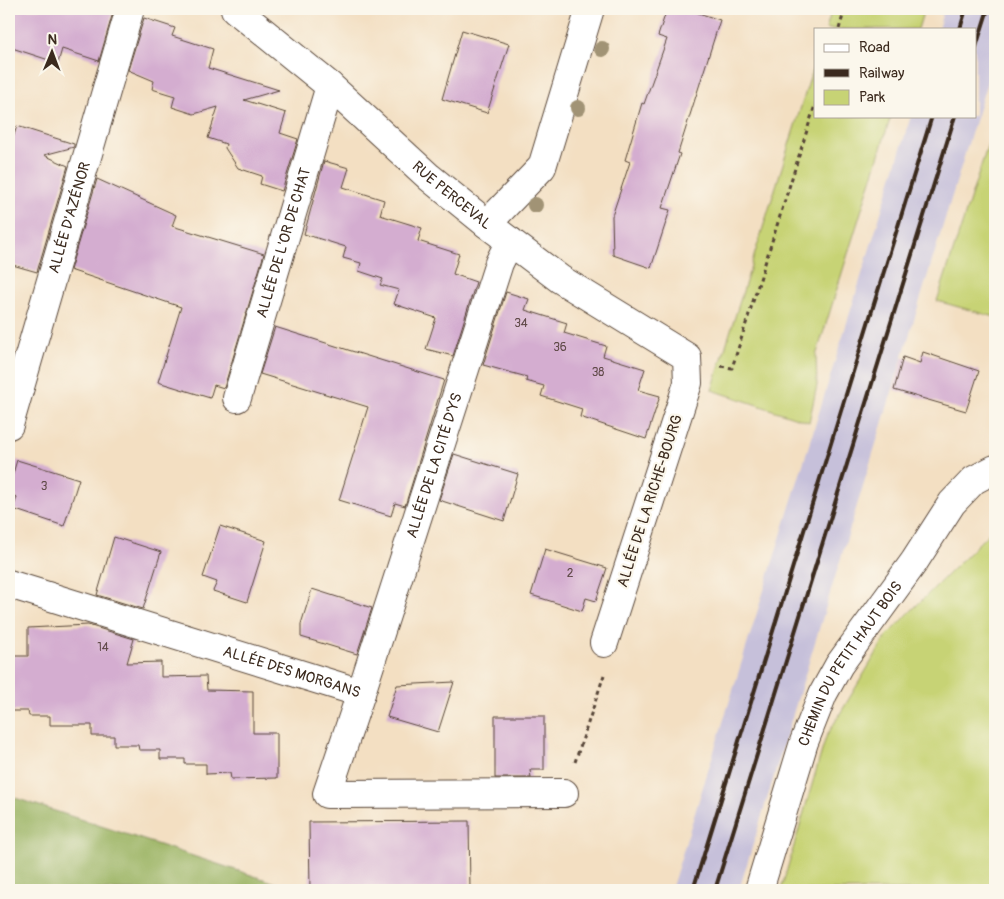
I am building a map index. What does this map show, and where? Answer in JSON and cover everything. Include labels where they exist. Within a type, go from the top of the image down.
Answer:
[{"type":"street","name":"ALLÉE D'AZÉNOR","points":[[9,425],[130,9]]},
{"type":"street","name":"RUE PERCEVAL","points":[[235,9],[330,86],[429,177],[487,224],[560,279],[687,357]]},
{"type":"street","points":[[487,224],[542,167],[590,9]]},
{"type":"street","name":"ALLÉE DE L'OR DE CHAT","points":[[237,398],[330,86]]},
{"type":"street","name":"ALLÉE DE LA CITÉ D'YS","points":[[361,693],[499,263],[510,241]]},
{"type":"street","name":"ALLÉE DE LA RICHE-BOURG","points":[[604,644],[688,383],[687,357]]},
{"type":"street","name":"CHEMIN DU PETIT HAUT BOIS","points":[[759,890],[804,742],[823,694],[839,665],[923,549],[952,503],[974,480],[995,469]]},
{"type":"street","name":"ALLÉE DES MORGANS","points":[[9,584],[361,693],[327,794],[564,793]]},
{"type":"path","points":[[839,28],[845,9]]},
{"type":"path","points":[[687,357],[732,368],[814,107]]},
{"type":"path","points":[[564,793],[608,661],[604,644]]},
{"type":"shaded area","points":[[944,9],[995,9],[995,56],[976,118],[976,28],[938,28]]},
{"type":"shaded area","points":[[910,118],[976,118],[739,890],[671,890]]},
{"type":"green space","points":[[832,9],[924,9],[918,28],[826,28]]},
{"type":"green space","points":[[814,65],[814,118],[890,118],[816,356],[817,385],[809,422],[712,390]]},
{"type":"green space","points":[[995,123],[995,317],[937,301]]},
{"type":"green space","points":[[995,527],[995,890],[781,890],[826,737],[888,634]]},
{"type":"green space","points":[[9,796],[294,889],[294,890],[9,890]]},
{"type":"building","points":[[9,9],[114,9],[99,61],[62,49],[58,63],[9,47]]},
{"type":"building","points":[[667,9],[686,9],[720,20],[662,208],[670,210],[651,268],[613,255],[612,216],[630,162],[625,160],[642,103],[644,104],[667,39],[658,36]]},
{"type":"building","points":[[144,18],[175,28],[172,36],[213,49],[208,68],[279,90],[244,100],[286,113],[280,133],[298,139],[282,191],[260,184],[262,176],[238,168],[225,148],[226,144],[208,138],[218,107],[194,114],[172,107],[175,96],[152,89],[154,81],[128,70]]},
{"type":"building","points":[[462,30],[509,44],[487,113],[442,99]]},
{"type":"building","points":[[17,126],[74,144],[74,147],[44,155],[68,166],[37,272],[9,264],[9,140],[12,141]]},
{"type":"building","points":[[324,161],[349,168],[343,187],[384,200],[380,215],[422,228],[418,241],[459,254],[453,274],[476,282],[453,356],[426,349],[436,318],[394,304],[399,290],[380,285],[383,279],[359,271],[361,263],[343,258],[346,247],[304,234]]},
{"type":"building","points":[[97,179],[176,215],[172,226],[264,254],[224,388],[214,385],[210,398],[158,382],[181,307],[70,270]]},
{"type":"building","points":[[506,292],[529,299],[525,310],[567,323],[564,333],[606,346],[603,356],[645,369],[638,390],[660,396],[646,439],[580,417],[582,409],[541,396],[544,386],[526,381],[527,377],[483,365]]},
{"type":"building","points":[[275,327],[444,380],[405,506],[395,503],[391,516],[339,500],[368,407],[260,374]]},
{"type":"building","points":[[923,352],[979,371],[966,411],[894,390],[903,357],[920,363]]},
{"type":"building","points":[[454,454],[518,474],[504,521],[439,500]]},
{"type":"building","points":[[17,460],[79,479],[64,526],[13,509],[17,497],[9,494],[9,487]]},
{"type":"building","points":[[220,526],[266,541],[247,602],[213,591],[217,582],[203,577]]},
{"type":"building","points":[[114,537],[161,552],[143,609],[97,595]]},
{"type":"building","points":[[545,549],[607,568],[596,601],[586,598],[582,611],[531,595]]},
{"type":"building","points":[[312,589],[372,608],[357,654],[301,637],[301,624]]},
{"type":"building","points":[[88,625],[134,639],[127,663],[161,662],[161,677],[206,676],[207,690],[253,691],[253,733],[277,733],[277,778],[231,779],[230,773],[206,774],[206,764],[185,764],[185,759],[160,759],[160,750],[139,750],[138,745],[114,745],[114,736],[92,736],[92,725],[50,725],[50,716],[29,716],[28,711],[9,711],[9,656],[28,656],[28,628]]},
{"type":"building","points":[[454,682],[438,732],[387,717],[397,685]]},
{"type":"building","points":[[495,716],[544,716],[544,770],[530,770],[531,778],[495,778]]},
{"type":"building","points":[[469,821],[470,890],[310,890],[309,822]]},
{"type":"railway","points":[[960,28],[966,9]]},
{"type":"railway","points":[[976,47],[988,9]]},
{"type":"railway","points":[[693,890],[931,118]]},
{"type":"railway","points":[[715,890],[954,118]]}]
